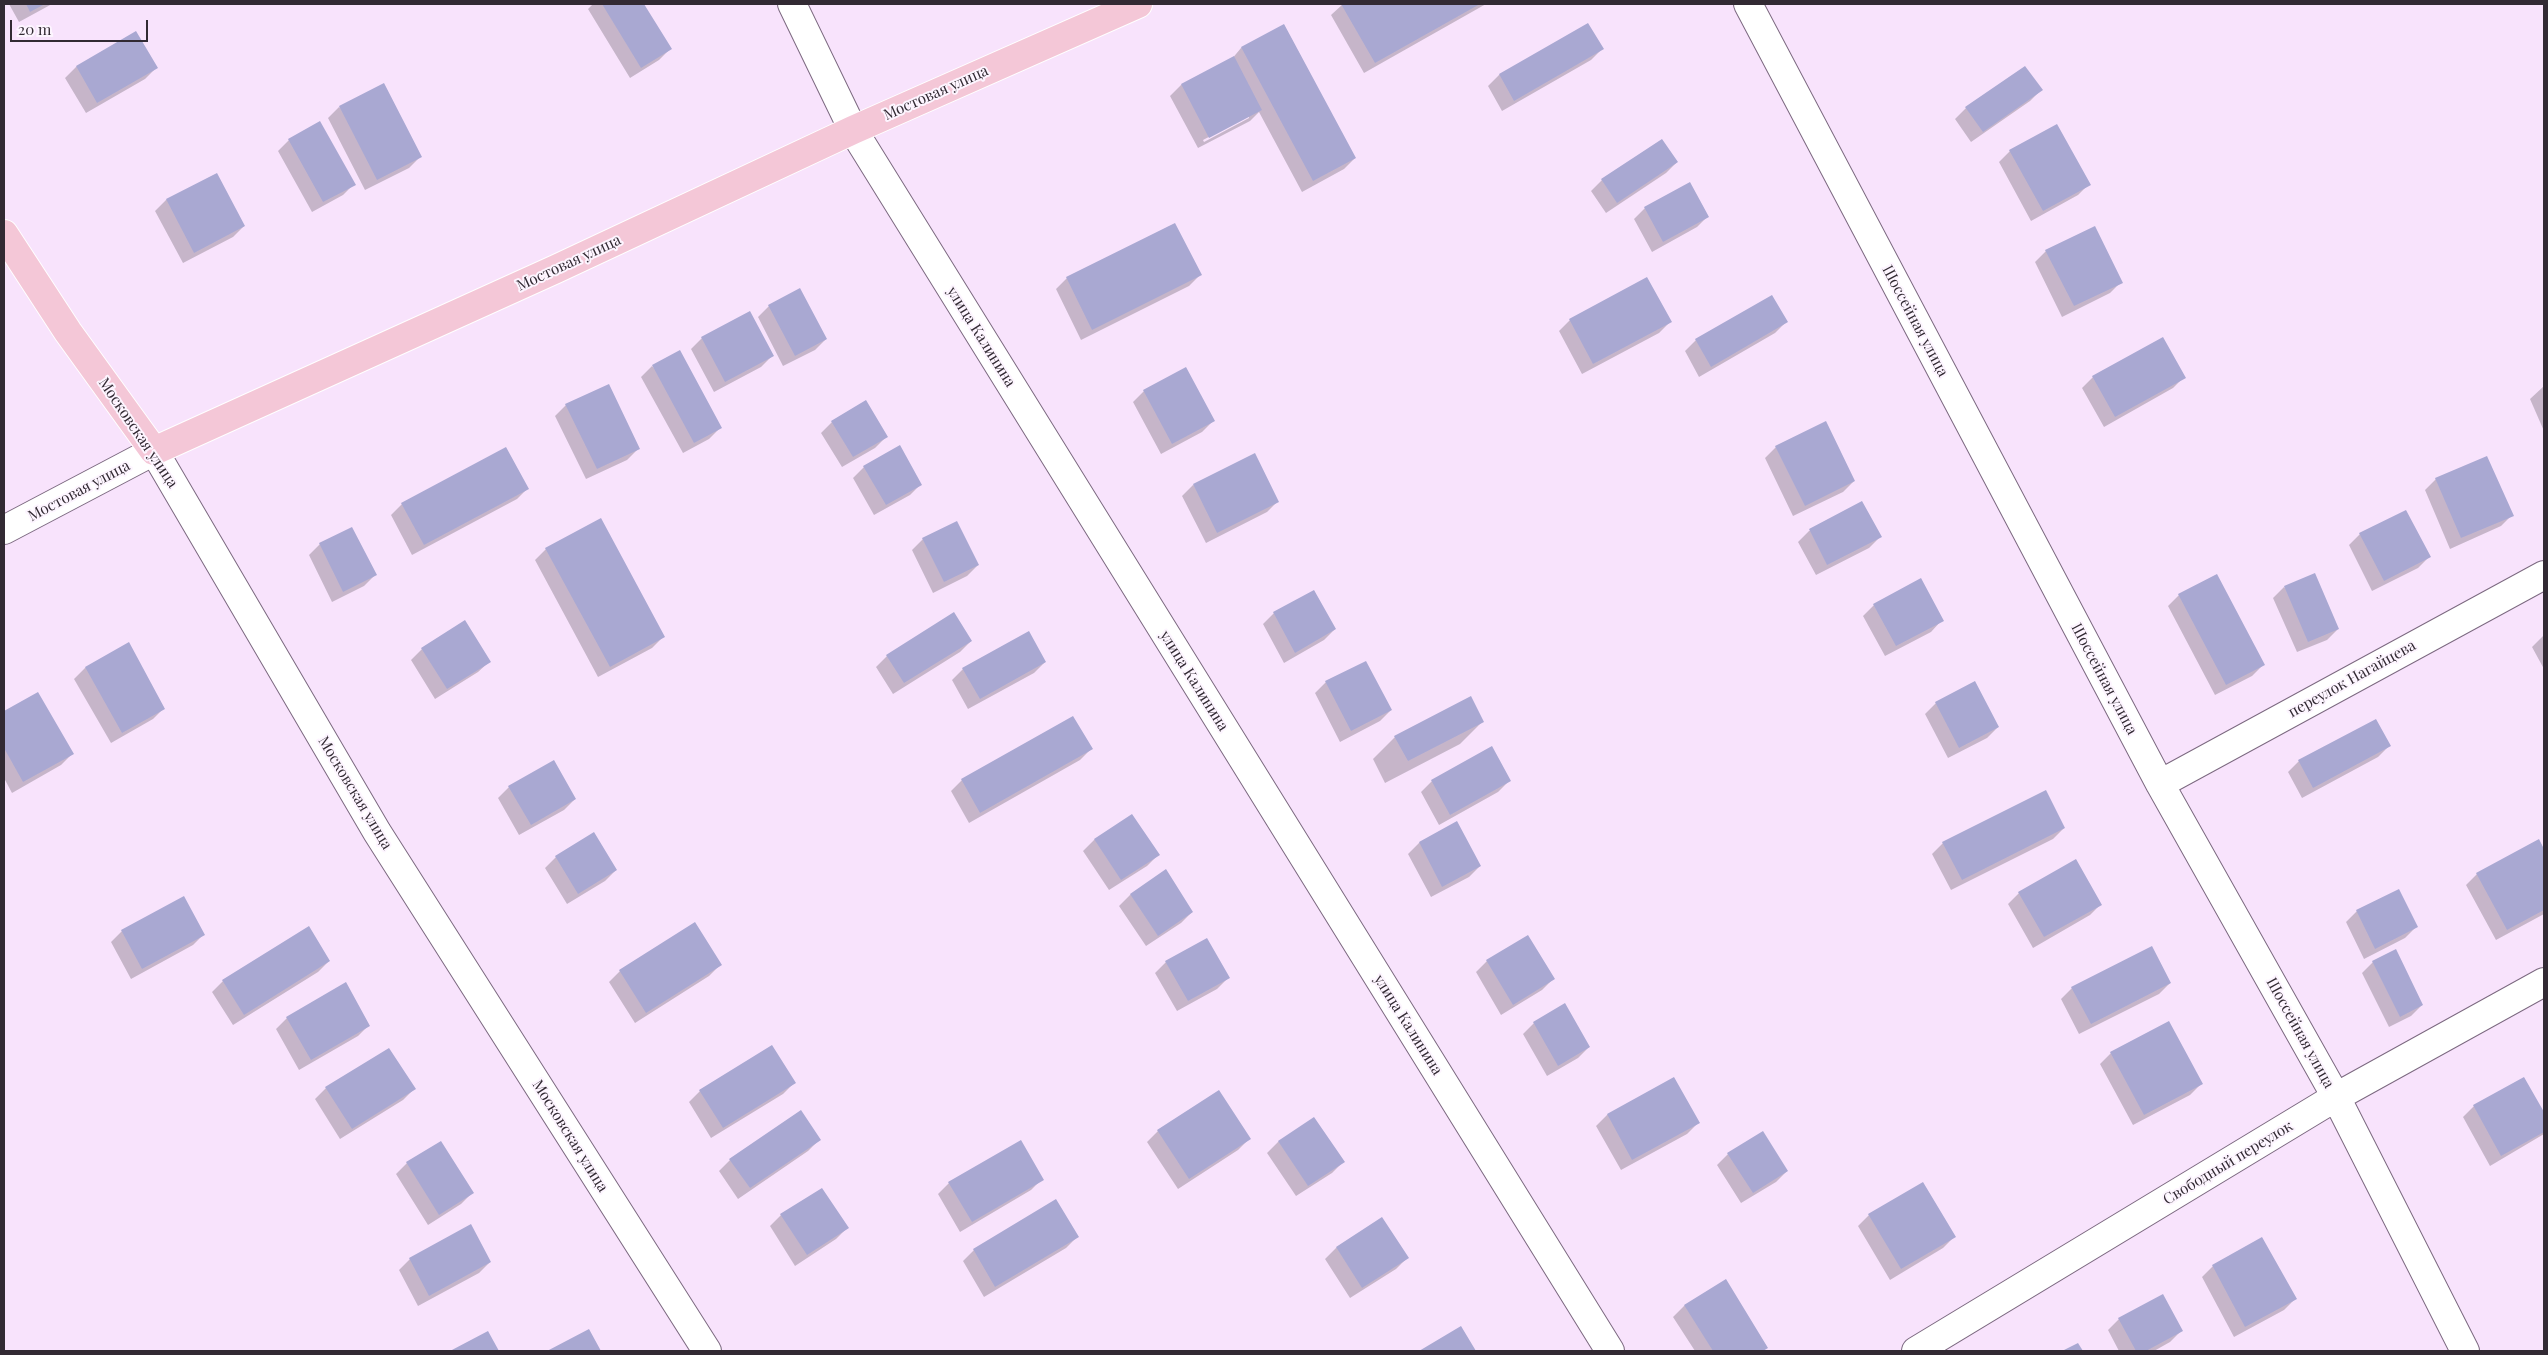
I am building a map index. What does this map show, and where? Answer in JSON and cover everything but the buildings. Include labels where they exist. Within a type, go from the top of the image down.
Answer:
[{"type":"main road","name":"Мостовая улица","points":[[154,451],[556,269],[853,130],[1138,4]]},
{"type":"main road","name":"Московская улица","points":[[4,234],[68,332],[154,451]]},
{"type":"street","name":"улица Калинина","points":[[792,4],[853,130],[1610,1351]]},
{"type":"street","name":"Шоссейная улица","points":[[1748,4],[2160,784],[2336,1097],[2465,1351]]},
{"type":"street","name":"Мостовая улица","points":[[4,530],[154,451]]},
{"type":"street","name":"Московская улица","points":[[154,451],[378,832],[707,1351]]},
{"type":"street","name":"переулок Нагайцева","points":[[2160,784],[2544,575]]},
{"type":"street","name":"Свободный переулок","points":[[1916,1351],[2336,1097],[2544,982]]}]
